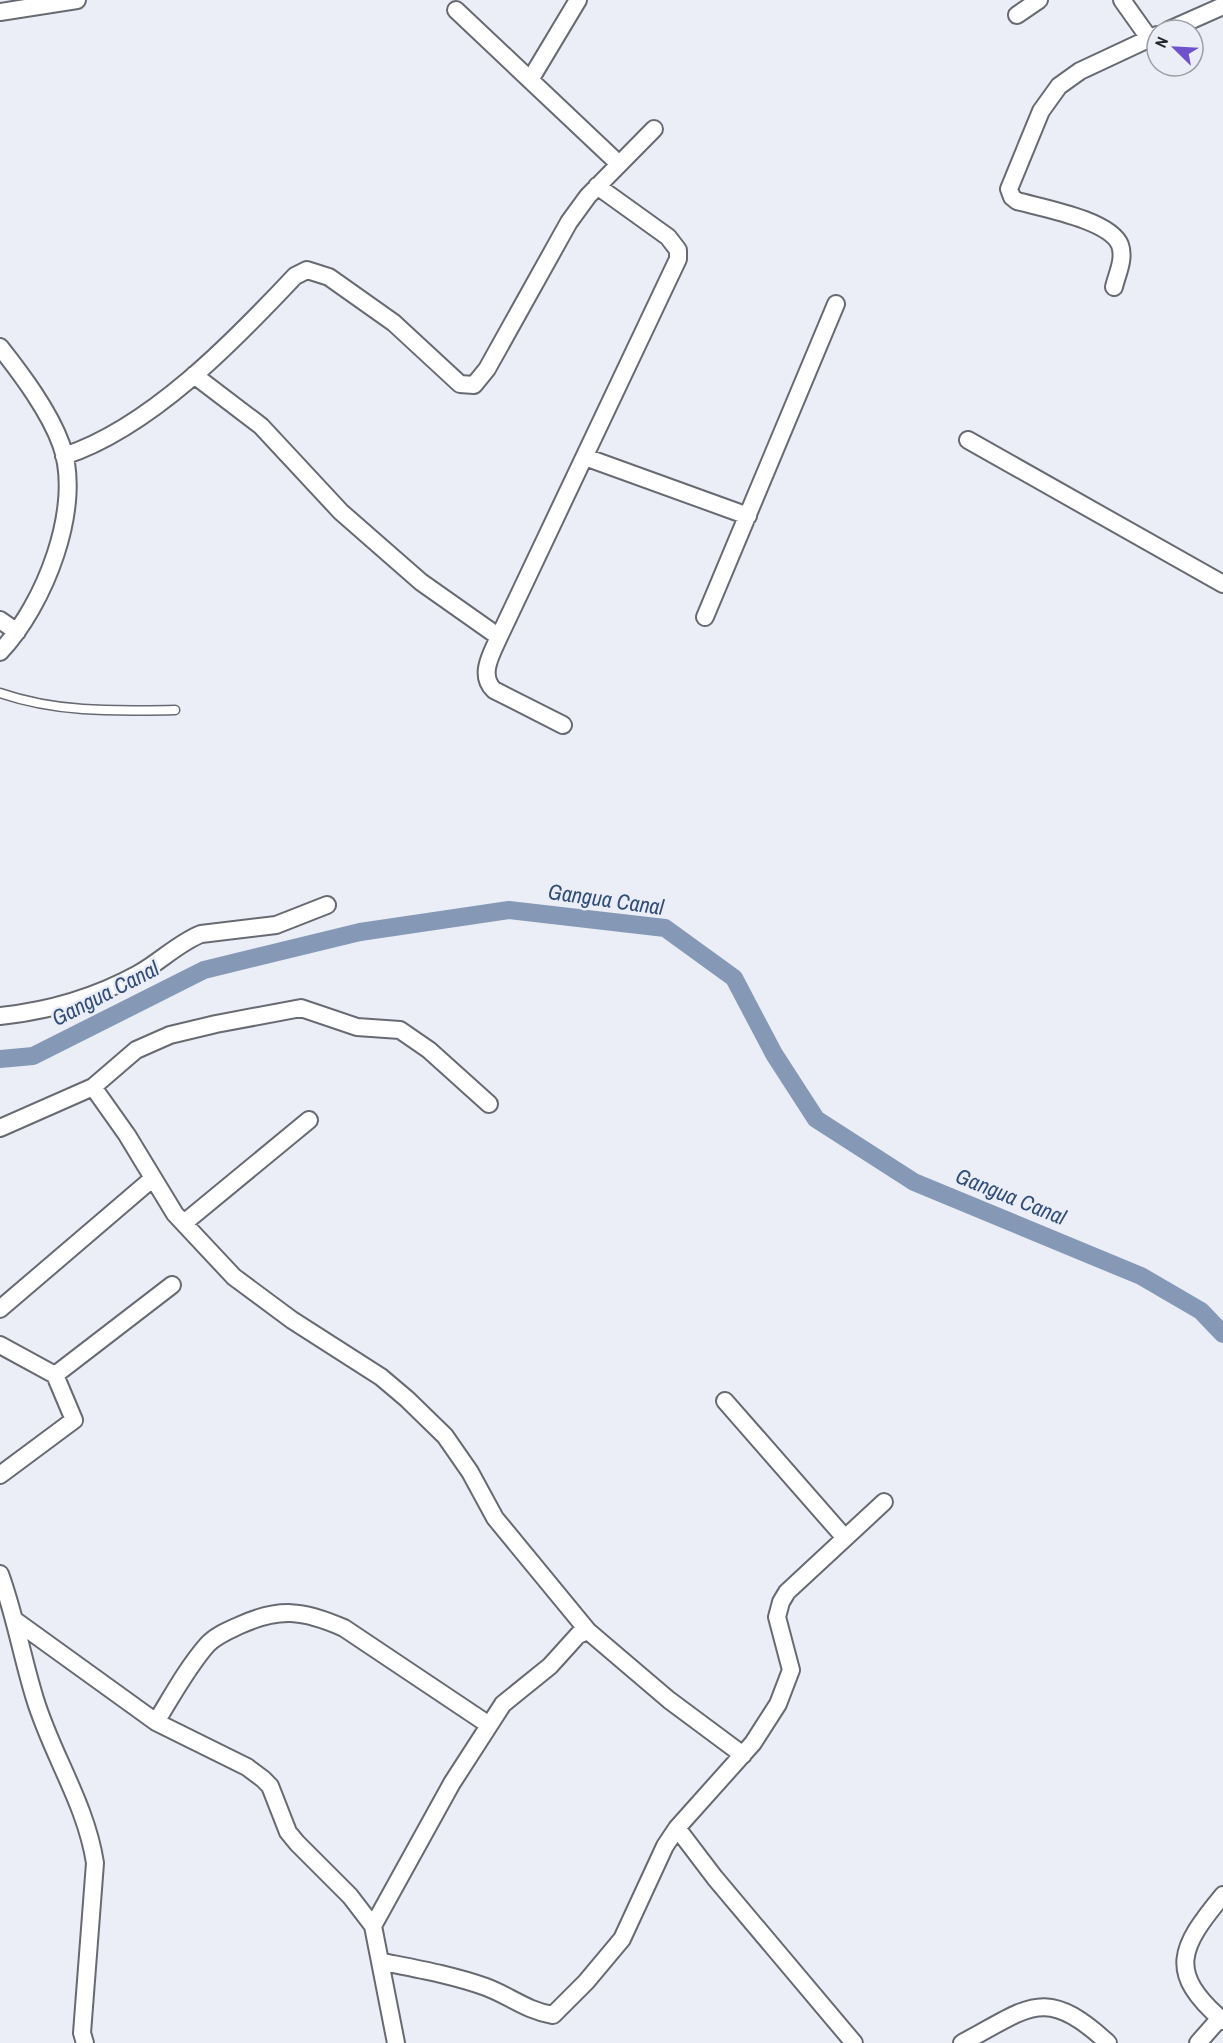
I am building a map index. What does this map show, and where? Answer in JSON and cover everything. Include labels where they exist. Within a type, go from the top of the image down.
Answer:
[{"type":"street","points":[[0,12],[77,0]]},
{"type":"street","points":[[530,80],[578,0]]},
{"type":"street","points":[[1017,15],[1040,0]]},
{"type":"street","points":[[1122,0],[1145,27]]},
{"type":"street","points":[[1196,18],[1223,6]]},
{"type":"street","points":[[456,10],[619,164]]},
{"type":"street","points":[[1114,287],[1121,252],[1115,238],[1094,224],[1017,201],[1011,197],[1009,189],[1041,111],[1059,86],[1080,71],[1145,41]]},
{"type":"street","points":[[64,456],[102,442],[194,375],[295,276],[307,270],[329,277],[394,323],[460,384],[474,385],[487,369],[569,222],[597,186],[654,129]]},
{"type":"street","points":[[563,725],[489,686],[486,672],[499,637],[678,259],[678,250],[668,237],[597,186]]},
{"type":"street","points":[[705,617],[836,304]]},
{"type":"street","points":[[0,347],[39,403],[61,444],[64,456],[66,499],[61,538],[47,577],[17,632],[0,652]]},
{"type":"street","points":[[194,375],[261,426],[341,512],[421,582],[499,637]]},
{"type":"street","points":[[968,440],[1223,584]]},
{"type":"street","points":[[585,456],[748,516]]},
{"type":"street","points":[[0,620],[17,632]]},
{"type":"street","points":[[0,1016],[43,1010],[90,995],[139,974],[191,938],[201,934],[276,925],[327,905]]},
{"type":"street","points":[[0,1128],[93,1087],[136,1050],[170,1035],[302,1008],[357,1027],[400,1030],[429,1050],[489,1104]]},
{"type":"street","points":[[93,1087],[127,1135],[152,1179],[184,1223],[234,1276],[292,1320],[381,1377],[445,1436],[470,1472],[495,1518],[588,1631],[669,1700],[743,1755]]},
{"type":"street","points":[[184,1223],[309,1120]]},
{"type":"street","points":[[0,1309],[152,1179]]},
{"type":"street","points":[[55,1374],[172,1285]]},
{"type":"street","points":[[0,1345],[55,1374],[74,1420],[0,1475]]},
{"type":"street","points":[[725,1401],[845,1538]]},
{"type":"street","points":[[382,1962],[447,1975],[488,1988],[537,2013],[553,2014],[574,1996],[622,1939],[656,1863],[677,1828],[743,1755],[778,1704],[791,1670],[777,1617],[781,1602],[787,1592],[885,1502]]},
{"type":"street","points":[[0,1574],[16,1621],[35,1700],[92,1838],[96,1863],[83,2022],[85,2043]]},
{"type":"street","points":[[156,1722],[208,1644],[222,1633],[249,1621],[281,1612],[320,1618],[344,1628],[489,1725]]},
{"type":"street","points":[[16,1621],[156,1722],[247,1767],[270,1785],[288,1832],[357,1903],[373,1926],[382,1962],[396,2043]]},
{"type":"street","points":[[373,1926],[452,1783],[502,1704],[550,1666],[578,1635],[588,1631]]},
{"type":"street","points":[[677,1828],[715,1878],[854,2043]]},
{"type":"street","points":[[1198,2043],[1221,2019],[1191,1988],[1184,1970],[1192,1939],[1201,1922],[1223,1895]]},
{"type":"street","points":[[962,2043],[1028,2009],[1041,2005],[1075,2016],[1108,2043]]},
{"type":"lane","points":[[0,693],[22,701],[73,710],[175,710]]},
{"type":"waterway","name":"Gangua Canal","points":[[0,1059],[33,1056],[204,970],[360,932],[509,910],[665,928],[734,978],[774,1054],[816,1119],[914,1182],[1141,1276],[1201,1311],[1223,1334]]}]
